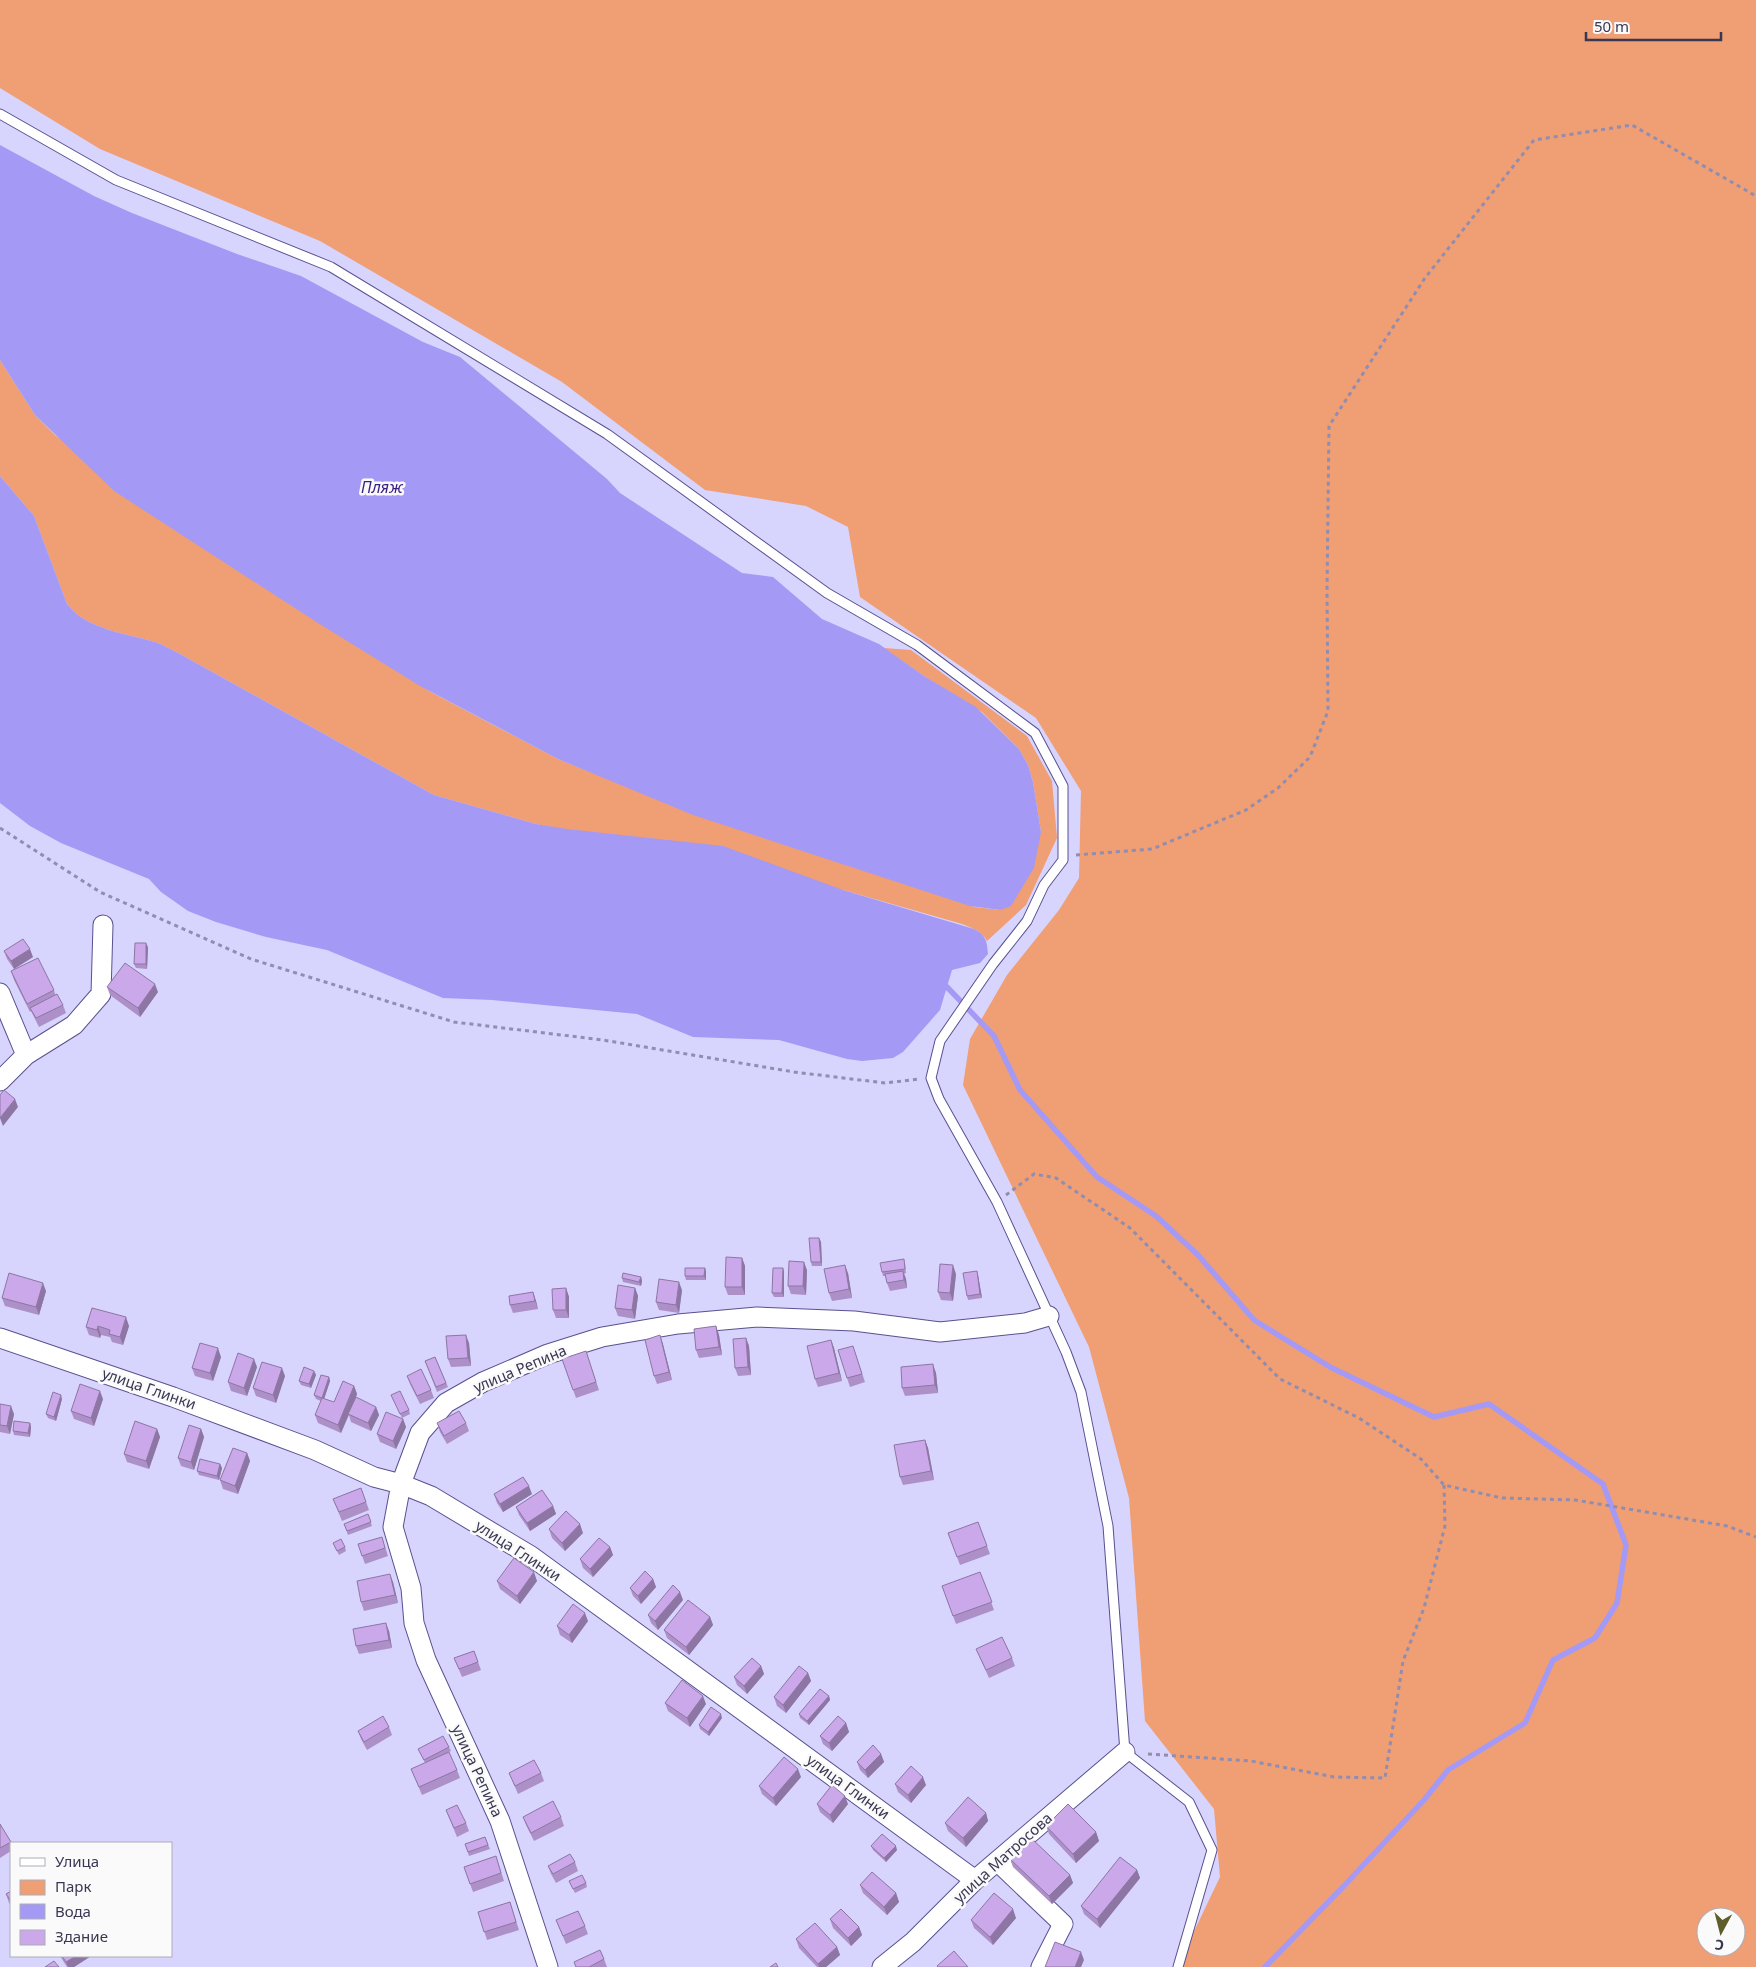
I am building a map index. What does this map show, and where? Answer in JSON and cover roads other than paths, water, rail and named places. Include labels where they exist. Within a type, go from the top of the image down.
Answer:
[{"type":"street","points":[[0,1081],[26,1055],[74,1025],[101,994],[103,925]]},
{"type":"street","points":[[0,993],[26,1055]]},
{"type":"street","name":"улица Репина","points":[[548,1967],[500,1821],[426,1660],[414,1623],[411,1588],[393,1527],[401,1484],[420,1433],[446,1404],[483,1382],[548,1354],[602,1337],[678,1324],[757,1317],[854,1321],[940,1332],[1024,1323],[1049,1316]]},
{"type":"street","name":"улица Глинки","points":[[0,1338],[173,1397],[315,1450],[374,1477],[401,1484],[431,1496],[531,1556],[975,1880]]},
{"type":"street","name":"улица Матросова","points":[[882,1967],[913,1942],[975,1880],[1125,1752]]},
{"type":"street","points":[[997,1861],[1063,1924],[1041,1967]]},
{"type":"lane","points":[[0,114],[116,180],[331,267],[607,434],[827,593],[916,645],[1034,733],[1063,786],[1064,860],[1044,885],[1027,921],[993,964],[940,1041],[931,1078],[939,1100],[997,1202],[1066,1352],[1081,1392],[1108,1526],[1125,1752],[1188,1802],[1212,1850],[1178,1967]]},
{"type":"water","name":"Пляж","points":[[0,145],[94,196],[132,213],[237,254],[301,276],[423,342],[460,357],[607,479],[620,493],[742,573],[773,577],[822,619],[879,644],[924,676],[976,707],[1019,749],[1028,765],[1033,782],[1041,832],[1034,868],[1011,906],[1000,910],[970,906],[693,815],[558,759],[420,686],[318,623],[114,491],[35,415],[0,360]]},
{"type":"water","points":[[0,476],[34,516],[67,604],[75,613],[96,625],[155,642],[168,648],[434,795],[536,824],[723,846],[843,890],[974,929],[985,939],[988,954],[980,963],[952,970],[940,1010],[903,1052],[893,1058],[862,1061],[847,1059],[779,1040],[693,1037],[637,1014],[492,1000],[443,998],[327,950],[266,937],[216,922],[188,911],[161,892],[149,879],[61,843],[30,826],[0,803]]},
{"type":"waterway","points":[[947,987],[994,1036],[1020,1090],[1097,1177],[1156,1216],[1198,1255],[1254,1320],[1330,1367],[1434,1417],[1489,1404],[1603,1484],[1626,1545],[1617,1603],[1595,1638],[1553,1660],[1525,1723],[1448,1770],[1424,1800],[1265,1967]]}]
